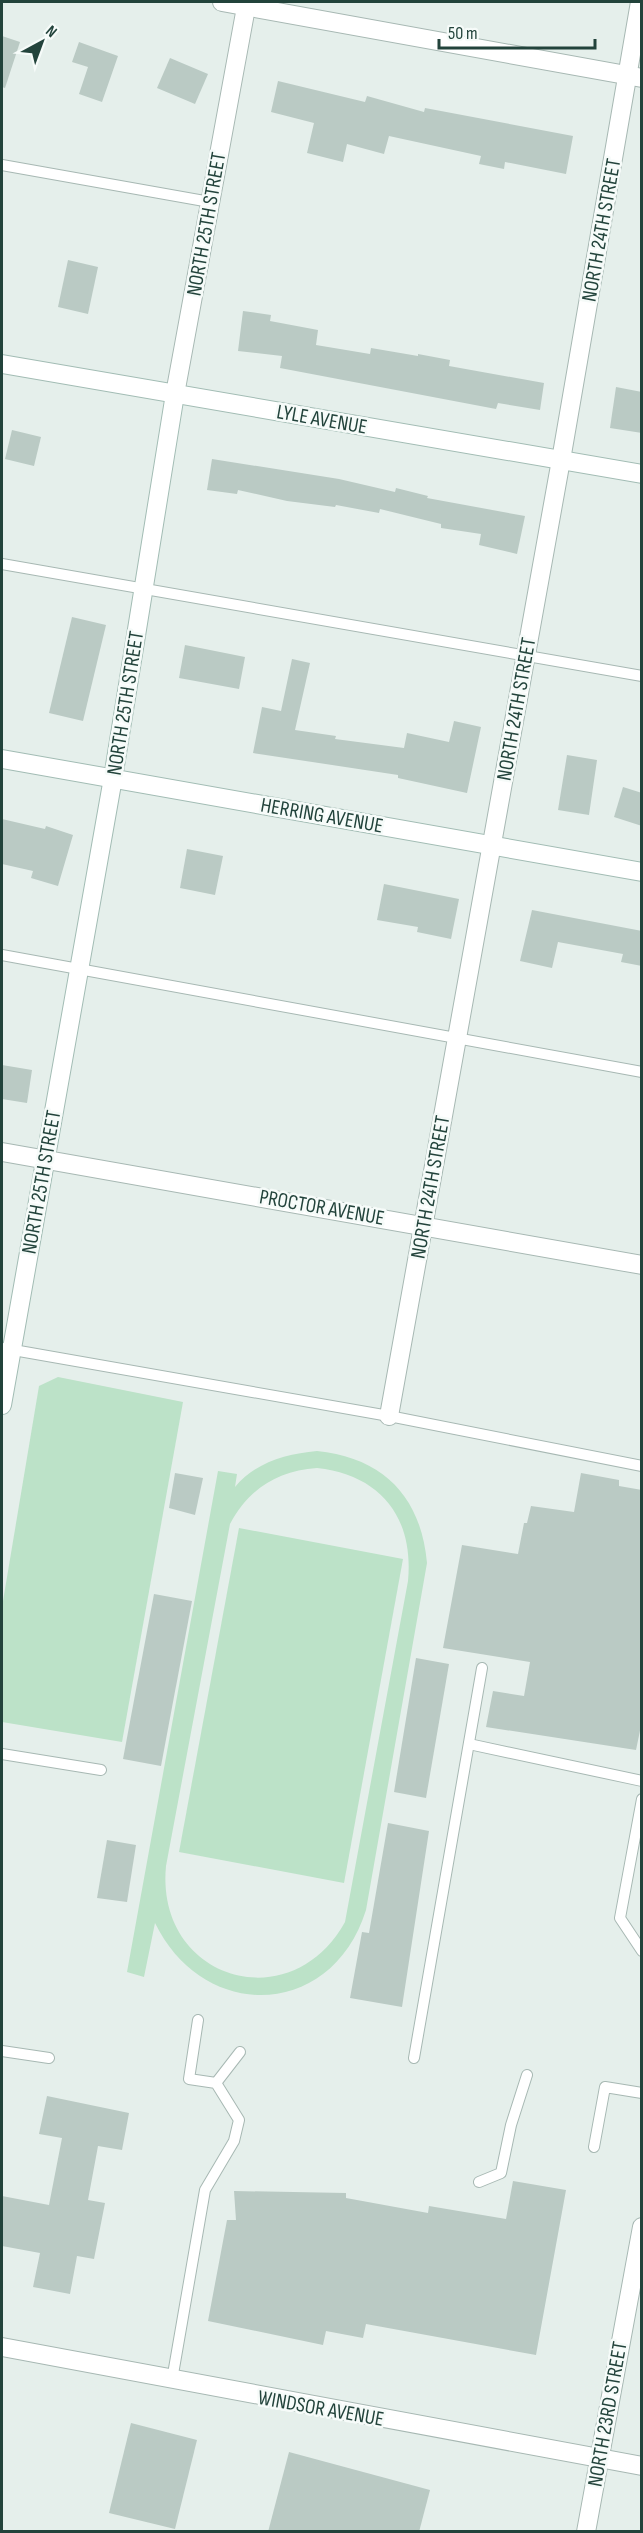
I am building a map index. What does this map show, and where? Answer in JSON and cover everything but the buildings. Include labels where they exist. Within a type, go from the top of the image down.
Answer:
[{"type":"street","points":[[222,2],[247,4],[634,76]]},
{"type":"street","name":"NORTH 24TH STREET","points":[[389,1416],[561,460],[634,76],[640,2]]},
{"type":"street","name":"NORTH 25TH STREET","points":[[2,1405],[6,1349],[45,1159],[113,778],[175,394],[247,4]]},
{"type":"street","name":"LYLE AVENUE","points":[[2,364],[642,474]]},
{"type":"street","name":"HERRING AVENUE","points":[[2,759],[642,872]]},
{"type":"street","name":"PROCTOR AVENUE","points":[[2,1152],[642,1264]]},
{"type":"street","name":"NORTH 23RD STREET","points":[[586,2532],[638,2261],[642,2227]]},
{"type":"street","name":"WINDSOR AVENUE","points":[[2,2347],[642,2466]]},
{"type":"lane","points":[[2,165],[210,202]]},
{"type":"lane","points":[[2,564],[642,676]]},
{"type":"lane","points":[[2,955],[642,1072]]},
{"type":"lane","points":[[6,1349],[389,1416],[642,1466]]},
{"type":"lane","points":[[414,2058],[482,1668]]},
{"type":"lane","points":[[469,1744],[642,1781]]},
{"type":"lane","points":[[2,1754],[101,1770]]},
{"type":"lane","points":[[642,1799],[620,1918],[642,1951]]},
{"type":"lane","points":[[172,2380],[205,2190],[234,2141],[239,2120],[216,2083],[189,2079],[198,2020]]},
{"type":"lane","points":[[2,2051],[49,2058]]},
{"type":"lane","points":[[216,2083],[240,2052]]},
{"type":"lane","points":[[478,2182],[501,2174],[511,2125],[527,2075]]},
{"type":"lane","points":[[594,2147],[605,2087],[642,2093]]},
{"type":"green space","points":[[58,1377],[183,1402],[122,1742],[2,1722],[2,1607],[39,1386]]},
{"type":"green space","points":[[317,1451],[341,1455],[362,1462],[380,1472],[395,1485],[407,1500],[417,1519],[427,1563],[366,1910],[349,1946],[326,1972],[297,1988],[266,1995],[234,1992],[204,1978],[177,1956],[155,1923],[144,1977],[127,1972],[218,1471],[237,1474],[235,1487],[243,1478],[262,1465],[305,1452]],"holes":[[[317,1468],[340,1472],[376,1490],[389,1504],[399,1519],[408,1558],[408,1581],[345,1922],[321,1953],[292,1971],[261,1978],[231,1973],[203,1959],[182,1936],[168,1905],[166,1866],[230,1524],[255,1492],[277,1478],[289,1473]]]},
{"type":"green space","points":[[239,1528],[403,1559],[344,1883],[179,1852]]}]
